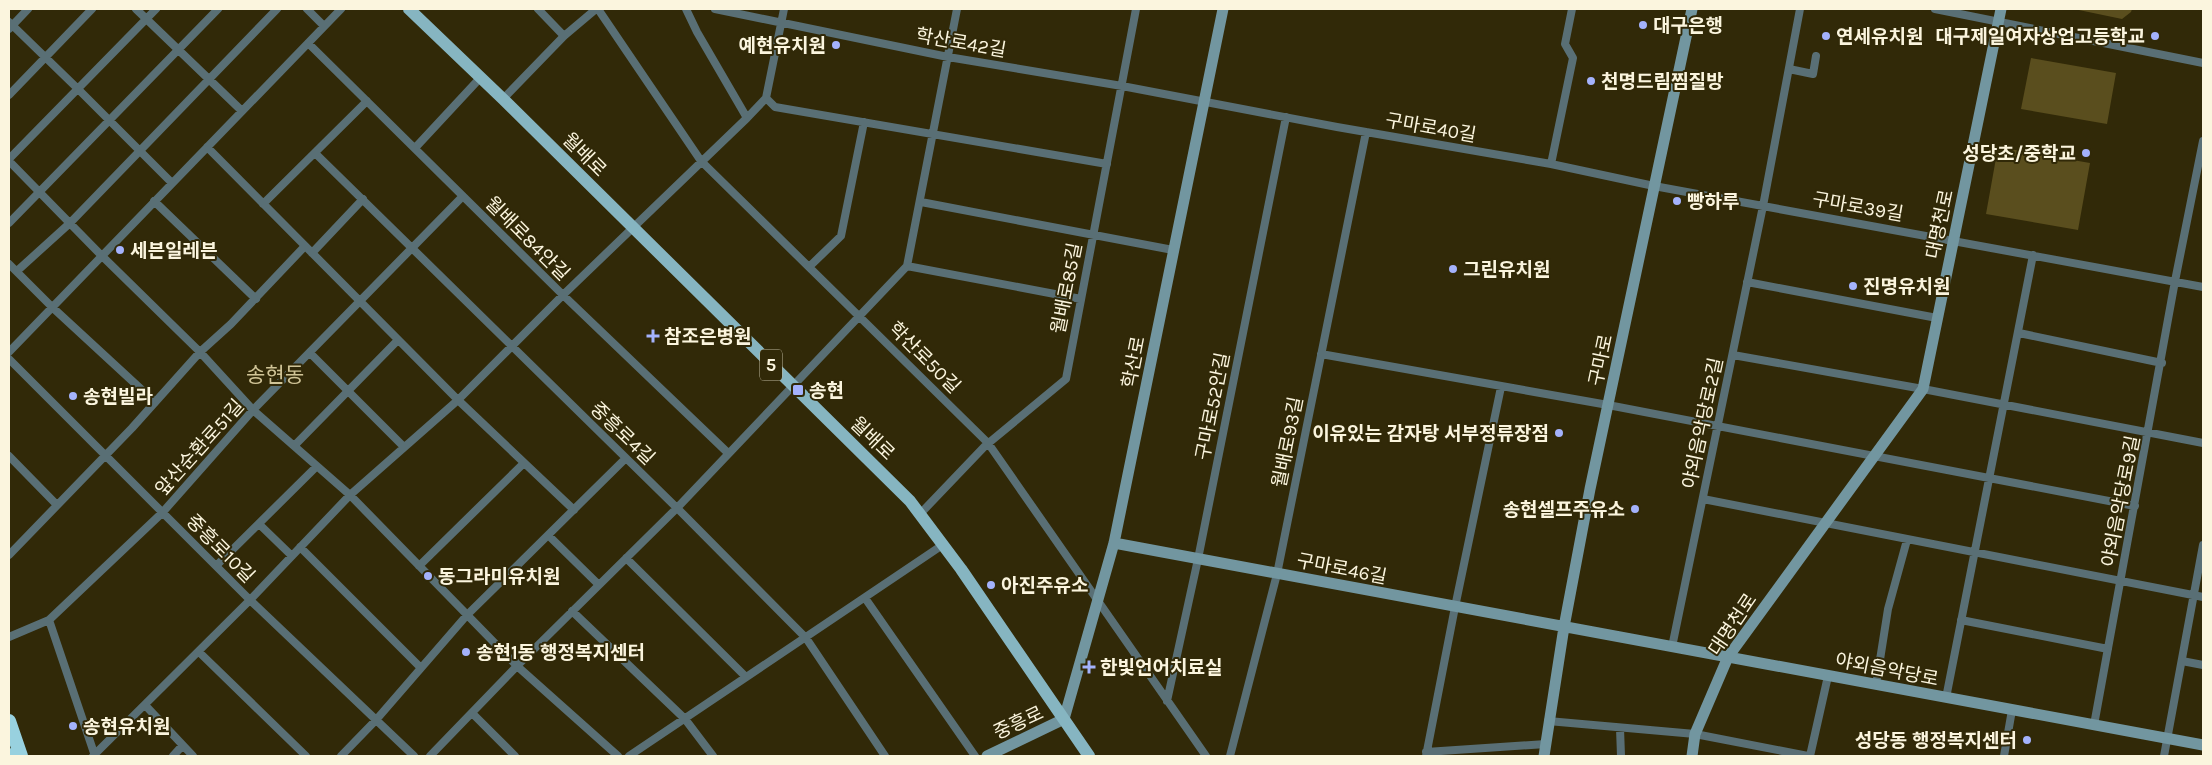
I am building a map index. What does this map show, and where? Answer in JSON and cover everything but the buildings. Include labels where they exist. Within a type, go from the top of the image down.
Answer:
[{"type":"highway","points":[[9,721],[21,756]]},
{"type":"main road","name":"학산로","points":[[1064,720],[1114,543],[1223,9]]},
{"type":"main road","name":"구마로","points":[[1545,750],[1548,720],[1564,627],[1608,405],[1692,9]]},
{"type":"main road","name":"대명천로","points":[[1692,756],[1695,734],[1728,657],[1923,389],[2001,9]]},
{"type":"main road","name":"월배로","points":[[414,10],[633,229],[898,489],[944,544],[1089,756]]},
{"type":"main road","name":"구마로46길","points":[[1114,543],[1564,627]]},
{"type":"main road","name":"야외음악당로","points":[[1564,627],[2203,745]]},
{"type":"main road","name":"중흥로","points":[[987,756],[1064,720]]},
{"type":"street","points":[[28,9],[10,26],[46,57],[172,183]]},
{"type":"street","points":[[9,95],[92,9]]},
{"type":"street","points":[[136,9],[242,111]]},
{"type":"street","points":[[156,9],[9,160],[101,255],[200,352],[253,410],[350,495],[517,666],[618,756]]},
{"type":"street","points":[[9,223],[218,9]]},
{"type":"street","points":[[17,271],[70,222],[140,152],[277,9]]},
{"type":"street","points":[[307,9],[324,26]]},
{"type":"street","points":[[9,352],[340,9]]},
{"type":"street","points":[[538,9],[564,36]]},
{"type":"street","points":[[504,99],[564,36],[597,9]]},
{"type":"street","name":"학산로50길","points":[[597,9],[701,161],[861,316],[988,443],[1206,756]]},
{"type":"street","name":"학산로42길","points":[[715,9],[948,57],[1122,86],[1203,102]]},
{"type":"street","points":[[49,620],[94,756],[250,600],[350,495],[458,400],[766,98],[784,9]]},
{"type":"street","points":[[430,756],[517,666],[677,508],[907,266],[958,9]]},
{"type":"street","name":"월배로85길","points":[[920,514],[988,443],[1066,379],[1136,9]]},
{"type":"street","points":[[1551,164],[1573,58],[1565,44],[1572,9]]},
{"type":"street","name":"야외음악당로2길","points":[[1672,647],[1763,206],[1800,9]]},
{"type":"street","points":[[1935,9],[2203,63]]},
{"type":"street","points":[[690,10],[697,32],[747,118]]},
{"type":"street","name":"월배로84안길","points":[[308,43],[563,295],[728,453]]},
{"type":"street","points":[[1789,69],[1813,74],[1816,56]]},
{"type":"street","points":[[415,148],[481,77]]},
{"type":"street","points":[[766,98],[775,107],[1107,164]]},
{"type":"street","points":[[263,204],[367,101]]},
{"type":"street","name":"구마로40길","points":[[1203,102],[1551,164],[1654,186]]},
{"type":"street","name":"구마로52안길","points":[[1167,701],[1198,559],[1286,117]]},
{"type":"street","points":[[809,267],[841,236],[864,122]]},
{"type":"street","name":"월배로93길","points":[[1230,756],[1277,574],[1366,132]]},
{"type":"street","points":[[2175,281],[2203,141]]},
{"type":"street","points":[[207,147],[458,400],[574,510]]},
{"type":"street","name":"중흥로4길","points":[[315,153],[677,508],[806,638],[885,756]]},
{"type":"street","name":"구마로39길","points":[[1654,186],[2203,287]]},
{"type":"street","name":"앞산순환로51길","points":[[9,637],[49,620],[162,513],[253,410],[463,196]]},
{"type":"street","points":[[312,253],[363,199]]},
{"type":"street","points":[[154,201],[256,298]]},
{"type":"street","points":[[921,202],[1173,250]]},
{"type":"street","points":[[9,555],[200,352],[231,324],[305,246]]},
{"type":"street","points":[[1946,698],[2034,255]]},
{"type":"street","points":[[9,264],[52,307],[155,402]]},
{"type":"street","points":[[907,266],[1081,299]]},
{"type":"street","name":"야외음악당로9길","points":[[2094,725],[2162,363],[2175,281]]},
{"type":"street","points":[[1747,282],[1938,318]]},
{"type":"street","points":[[2019,333],[2162,363]]},
{"type":"street","points":[[294,446],[398,340]]},
{"type":"street","points":[[310,353],[404,447]]},
{"type":"street","points":[[1321,354],[1608,405],[2135,506]]},
{"type":"street","points":[[1733,355],[1923,389],[2203,443]]},
{"type":"street","name":"중흥로10길","points":[[9,359],[250,600],[414,756]]},
{"type":"street","points":[[1501,387],[1426,754],[1545,750]]},
{"type":"street","points":[[9,456],[56,504]]},
{"type":"street","points":[[341,756],[376,720],[467,615],[626,458]]},
{"type":"street","points":[[419,566],[524,463]]},
{"type":"street","points":[[216,566],[317,466]]},
{"type":"street","points":[[1703,499],[2203,597]]},
{"type":"street","points":[[258,524],[292,556]]},
{"type":"street","points":[[548,534],[599,585]]},
{"type":"street","points":[[1876,685],[1888,609],[1907,540]]},
{"type":"street","points":[[629,756],[944,544]]},
{"type":"street","points":[[2164,756],[2203,545]]},
{"type":"street","points":[[300,547],[421,668]]},
{"type":"street","points":[[626,558],[746,678]]},
{"type":"street","points":[[865,598],[975,756]]},
{"type":"street","points":[[572,611],[685,718],[713,756]]},
{"type":"street","points":[[1962,620],[2108,648]]},
{"type":"street","points":[[198,652],[306,756]]},
{"type":"street","points":[[2182,661],[2203,665]]},
{"type":"street","points":[[1548,720],[1695,734],[1809,756],[1828,676]]},
{"type":"street","points":[[145,705],[193,756]]},
{"type":"street","points":[[2004,756],[2012,710]]},
{"type":"street","points":[[472,713],[515,756]]},
{"type":"street","points":[[1620,728],[1620,756]]},
{"type":"street","points":[[173,756],[182,746]]},
{"type":"shaded area","points":[[2074,9],[2132,9],[2122,19]]},
{"type":"shaded area","points":[[2031,58],[2116,73],[2107,124],[2021,109]]},
{"type":"shaded area","points":[[1998,147],[2090,163],[2078,230],[1986,214]]},
{"type":"place","name":"대구은행","points":[[1643,25]]},
{"type":"place","name":"연세유치원","points":[[1826,36]]},
{"type":"place","name":"대구제일여자상업고등학교","points":[[2155,36]]},
{"type":"place","name":"예현유치원","points":[[836,45]]},
{"type":"place","name":"천명드림찜질방","points":[[1591,81]]},
{"type":"place","name":"성당초/중학교","points":[[2086,153]]},
{"type":"place","name":"빵하루","points":[[1677,201]]},
{"type":"place","name":"세븐일레븐","points":[[120,250]]},
{"type":"place","name":"그린유치원","points":[[1453,269]]},
{"type":"place","name":"진명유치원","points":[[1853,286]]},
{"type":"place","name":"참조은병원","points":[[653,336]]},
{"type":"place","name":"송현","points":[[798,390]]},
{"type":"place","name":"송현빌라","points":[[73,396]]},
{"type":"place","name":"이유있는 감자탕 서부정류장점","points":[[1559,433]]},
{"type":"place","name":"송현셀프주유소","points":[[1635,509]]},
{"type":"place","name":"동그라미유치원","points":[[428,576]]},
{"type":"place","name":"아진주유소","points":[[991,585]]},
{"type":"place","name":"송현1동 행정복지센터","points":[[466,652]]},
{"type":"place","name":"한빛언어치료실","points":[[1089,667]]},
{"type":"place","name":"송현유치원","points":[[73,726]]},
{"type":"place","name":"성당동 행정복지센터","points":[[2027,740]]},
{"type":"district","name":"송현동","points":[[275,375]]}]
